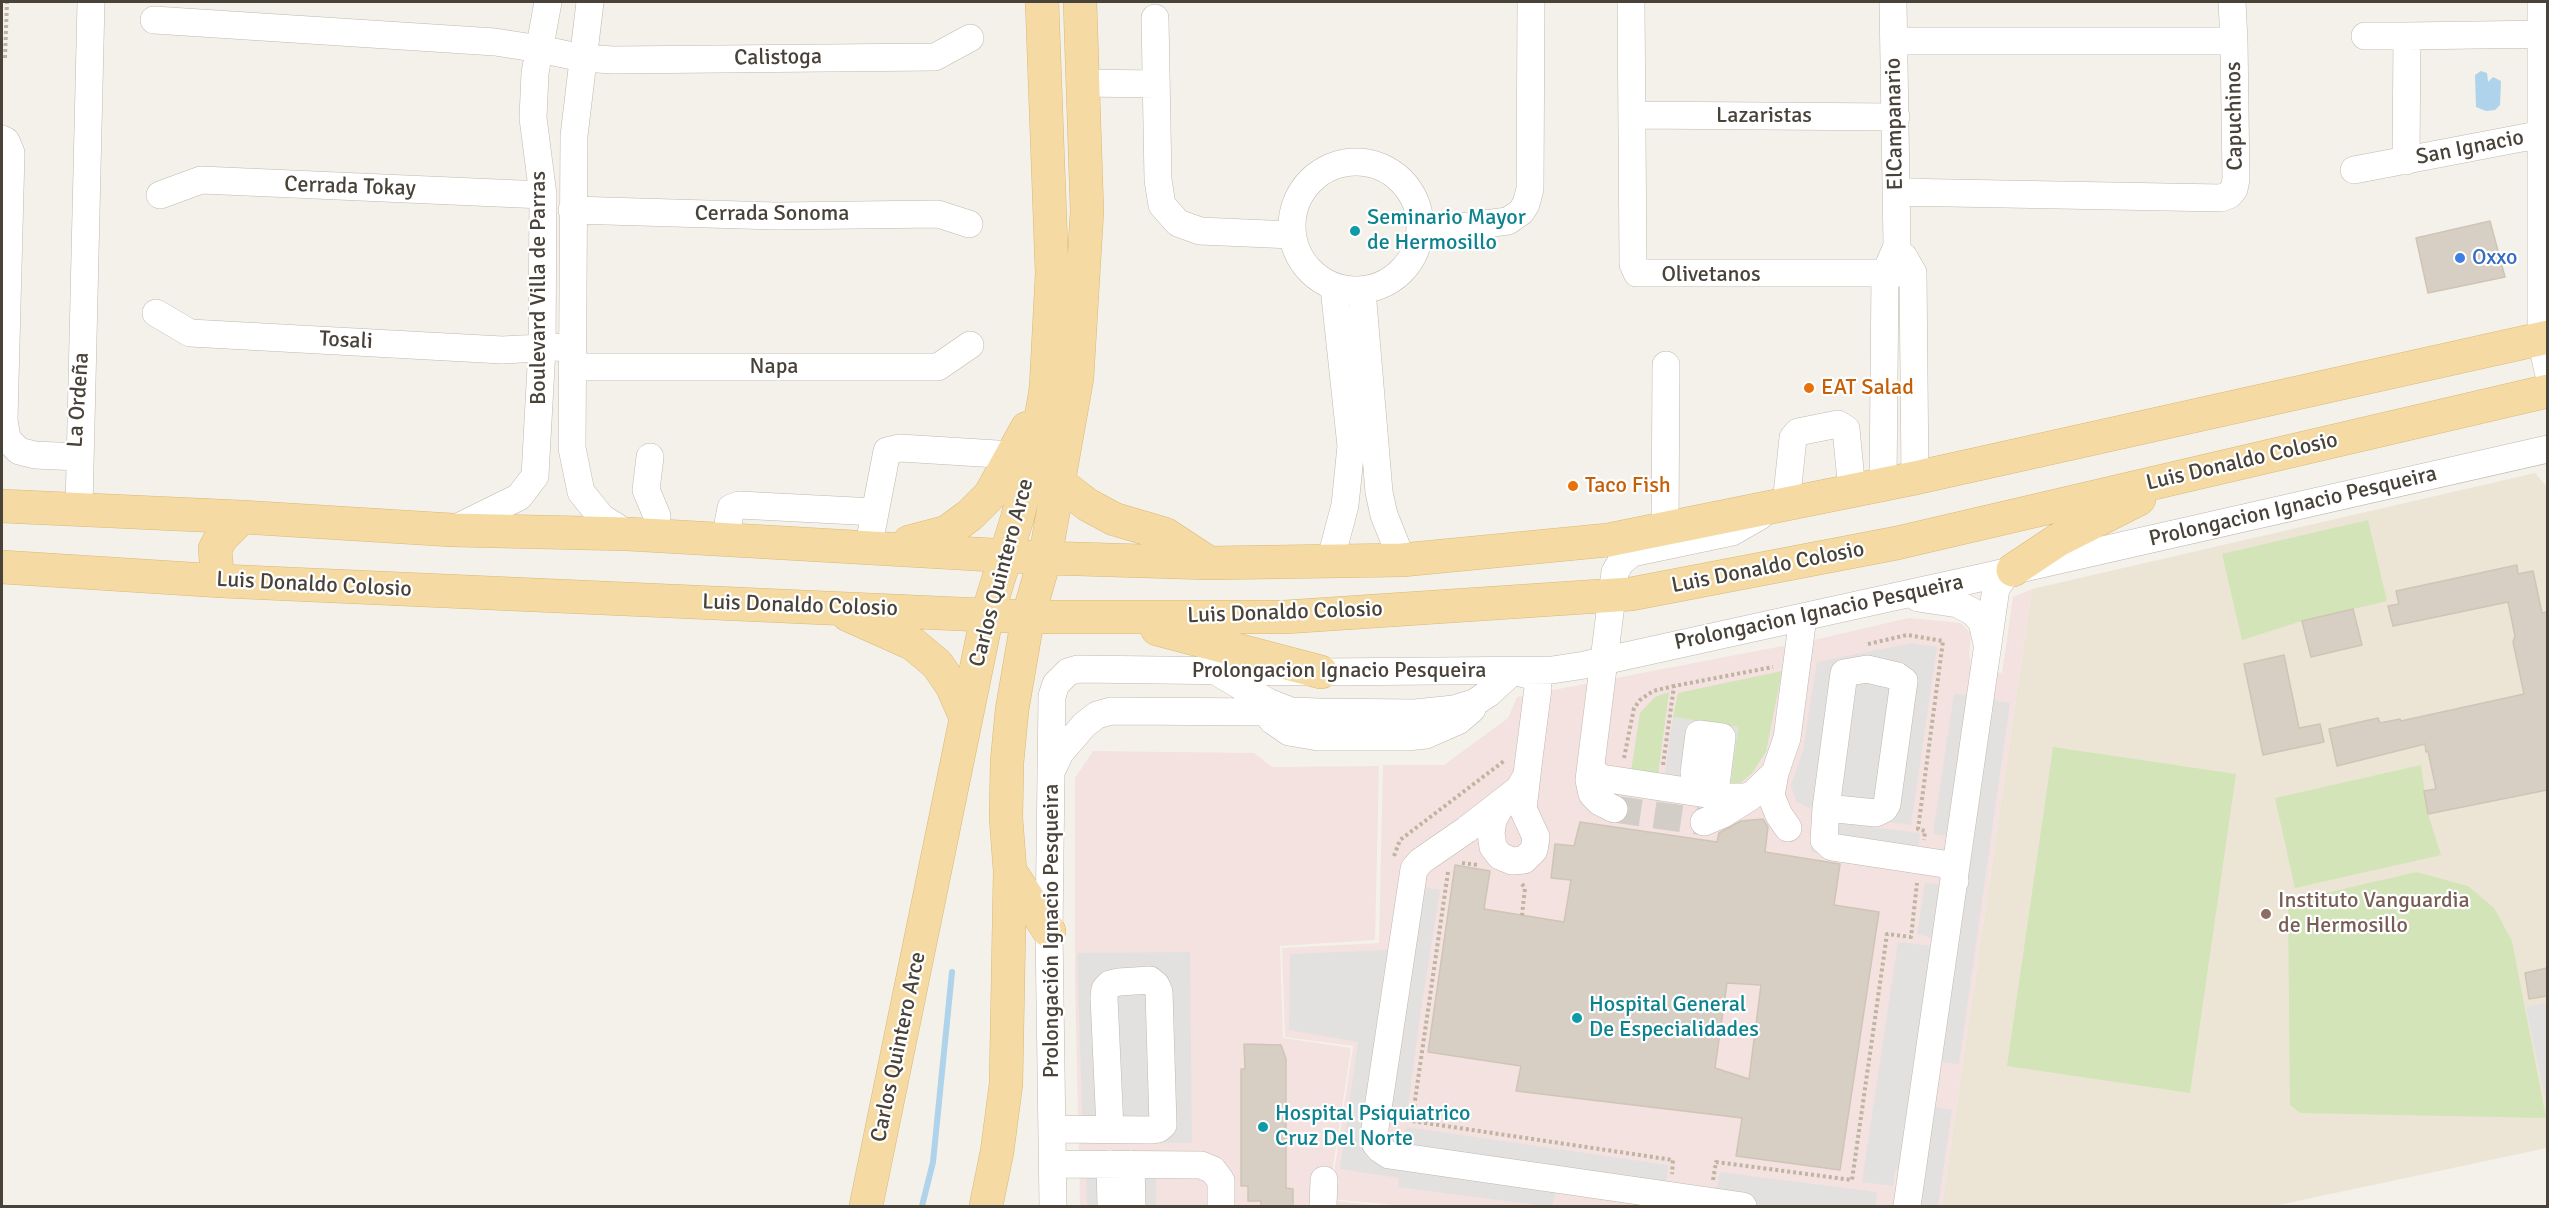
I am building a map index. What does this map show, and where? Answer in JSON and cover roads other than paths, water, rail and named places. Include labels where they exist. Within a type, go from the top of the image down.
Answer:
[{"type":"main road","name":"Carlos Quintero Arce","points":[[866,1206],[987,616],[1017,519],[1038,436],[1046,388],[1052,274],[1042,2]]},
{"type":"main road","name":"Carlos Quintero Arce","points":[[986,1206],[998,1152],[1006,1084],[1010,871],[1006,818],[1007,762],[1012,710],[1028,617],[1045,558],[1077,378],[1086,247],[1080,2]]},
{"type":"main road","points":[[2,506],[79,508],[452,530],[642,535],[1045,558],[1209,563],[1402,560],[1608,540],[1665,529],[1868,488],[2544,338]]},
{"type":"main road","points":[[871,549],[947,532],[970,515],[990,495],[1046,388]]},
{"type":"main road","name":"Luis Donaldo Colosio","points":[[2,567],[222,581],[1028,617],[1285,617],[1631,594],[1897,543],[2547,391]]},
{"type":"main road","points":[[2013,570],[2058,540],[2125,508],[2174,478]]},
{"type":"main road","points":[[1059,483],[1105,515],[1165,534],[1209,563]]},
{"type":"main road","points":[[222,581],[217,571],[215,549],[221,538],[242,517]]},
{"type":"main road","points":[[833,608],[914,644],[937,664],[952,686],[966,718]]},
{"type":"main road","points":[[1102,616],[1321,672]]},
{"type":"main road","points":[[1010,871],[1049,931]]},
{"type":"street","name":"La Ordeña","points":[[2,139],[6,141],[11,153],[4,420],[7,438],[19,451],[35,455],[79,456],[91,2]]},
{"type":"street","name":"Boulevard Villa de Parras","points":[[452,530],[519,497],[534,476],[542,348],[543,195],[533,118],[535,73],[548,2]]},
{"type":"street","name":"Boulevard Villa de Parras","points":[[590,2],[574,136],[572,448],[581,492],[602,518],[642,535]]},
{"type":"street","points":[[1420,232],[1508,221],[1521,212],[1526,204],[1530,189],[1531,2]]},
{"type":"street","name":"Olivetanos","points":[[1632,2],[1633,264],[1637,273],[1913,273]]},
{"type":"street","name":"ElCampanario","points":[[1868,488],[1885,274],[1897,246],[1893,2]]},
{"type":"street","points":[[2232,2],[2234,41]]},
{"type":"street","points":[[2541,2],[2544,34],[2544,338],[2547,371]]},
{"type":"street","points":[[1155,18],[1158,180],[1162,205],[1178,223],[1200,231],[1292,235]]},
{"type":"street","name":"Calistoga","points":[[154,20],[483,42],[540,48],[582,58],[613,60],[935,57],[970,38]]},
{"type":"street","points":[[2365,36],[2544,34]]},
{"type":"street","name":"San Ignacio","points":[[2407,36],[2406,160],[2544,133]]},
{"type":"street","name":"Capuchinos","points":[[1894,42],[2234,41],[2236,179],[2234,189],[2229,195],[2221,198],[1896,192]]},
{"type":"street","points":[[1082,82],[1156,84]]},
{"type":"street","name":"Lazaristas","points":[[1632,115],[1896,117]]},
{"type":"street","points":[[2354,170],[2406,160]]},
{"type":"street","points":[[1364,162],[1383,168],[1400,179],[1412,194],[1419,212],[1420,232],[1417,249],[1408,265],[1395,278],[1380,286],[1362,291],[1334,287],[1314,275],[1299,257],[1292,235],[1292,216],[1298,197],[1310,181],[1326,169],[1344,163],[1364,162]]},
{"type":"street","name":"Cerrada Tokay","points":[[160,195],[201,180],[543,195]]},
{"type":"street","name":"Cerrada Sonoma","points":[[572,210],[776,216],[938,214],[969,224]]},
{"type":"street","name":"ElCampanario","points":[[1897,246],[1913,273]]},
{"type":"street","points":[[1913,273],[1914,478]]},
{"type":"street","points":[[1334,287],[1363,446],[1384,514],[1402,560]]},
{"type":"street","points":[[1330,562],[1363,446],[1362,291]]},
{"type":"street","name":"Tosali","points":[[156,313],[190,333],[502,350],[542,348],[572,357]]},
{"type":"street","name":"Napa","points":[[572,357],[938,367],[970,345]]},
{"type":"street","points":[[1665,529],[1666,365]]},
{"type":"street","points":[[1614,809],[1600,802],[1592,794],[1589,780],[1605,661],[1610,595],[1615,572],[1621,562],[1632,553],[1732,532],[1781,505],[1793,438],[1798,432],[1838,424],[1846,429],[1868,488]]},
{"type":"street","points":[[871,549],[875,512],[887,451],[900,448],[1013,454]]},
{"type":"street","name":"Prolongacion Ignacio Pesqueira","points":[[1078,669],[1321,672],[1552,670],[1605,661],[1893,597],[2547,448]]},
{"type":"street","points":[[79,456],[79,508]]},
{"type":"street","points":[[642,535],[657,516],[646,490],[650,456]]},
{"type":"street","points":[[725,540],[731,508],[739,505],[875,512]]},
{"type":"street","points":[[1907,1206],[1945,864],[1988,648],[1996,588],[2013,570]]},
{"type":"street","points":[[1893,597],[1939,600],[1958,604],[1973,612],[1982,622],[1988,648]]},
{"type":"street","points":[[1788,828],[1779,815],[1771,796],[1775,773],[1787,738],[1803,617]]},
{"type":"street","name":"Prolongación Ignacio Pesqueira","points":[[1053,1206],[1049,931],[1053,691],[1064,674],[1078,669]]},
{"type":"street","points":[[1826,808],[1876,813],[1884,809],[1887,804],[1904,681],[1897,676],[1868,669],[1844,674],[1826,808],[1824,840],[1832,847],[1945,864]]},
{"type":"street","points":[[1215,670],[1243,686],[1278,711],[1289,732],[1304,735],[1407,737],[1426,735],[1458,722],[1513,671],[1532,676],[1538,688],[1523,809],[1536,837],[1534,850],[1524,860],[1512,861],[1500,856],[1492,847],[1491,833],[1495,809]]},
{"type":"street","points":[[1052,769],[1060,753],[1084,725],[1097,715],[1111,711],[1278,711]]},
{"type":"street","points":[[1591,769],[1601,778],[1716,786],[1737,797],[1754,794]]},
{"type":"street","points":[[1704,822],[1723,814],[1754,794],[1775,773]]},
{"type":"street","points":[[1527,775],[1519,789],[1495,809],[1421,861],[1414,869],[1374,1135],[1375,1143],[1389,1155],[1651,1200],[1680,1197],[1743,1206]]},
{"type":"street","points":[[1495,809],[1517,811],[1526,816]]},
{"type":"street","points":[[1053,1130],[1158,1129],[1163,1125],[1159,992],[1150,980],[1119,982],[1110,984],[1105,989],[1110,1129]]},
{"type":"street","points":[[1053,1164],[1201,1165],[1213,1170],[1221,1180],[1221,1206]]},
{"type":"street","points":[[1111,1206],[1121,1164]]},
{"type":"street","points":[[1121,1164],[1132,1206]]},
{"type":"water","points":[[2481,71],[2487,73],[2488,82],[2493,77],[2501,81],[2500,105],[2495,110],[2486,111],[2476,107],[2475,75]]},
{"type":"waterway","points":[[922,1206],[933,1162],[952,972]]},
{"type":"tunnel","points":[[1614,809],[1704,822]]},
{"type":"place","name":"Seminario Mayor de Hermosillo","points":[[1355,231]]},
{"type":"place","name":"Oxxo","points":[[2460,258]]},
{"type":"place","name":"EAT Salad","points":[[1809,388]]},
{"type":"place","name":"Taco Fish","points":[[1573,486]]},
{"type":"place","name":"Instituto Vanguardia de Hermosillo","points":[[2266,914]]},
{"type":"place","name":"Hospital General De Especialidades","points":[[1577,1018]]},
{"type":"place","name":"Hospital Psiquiatrico Cruz Del Norte","points":[[1263,1127]]}]
